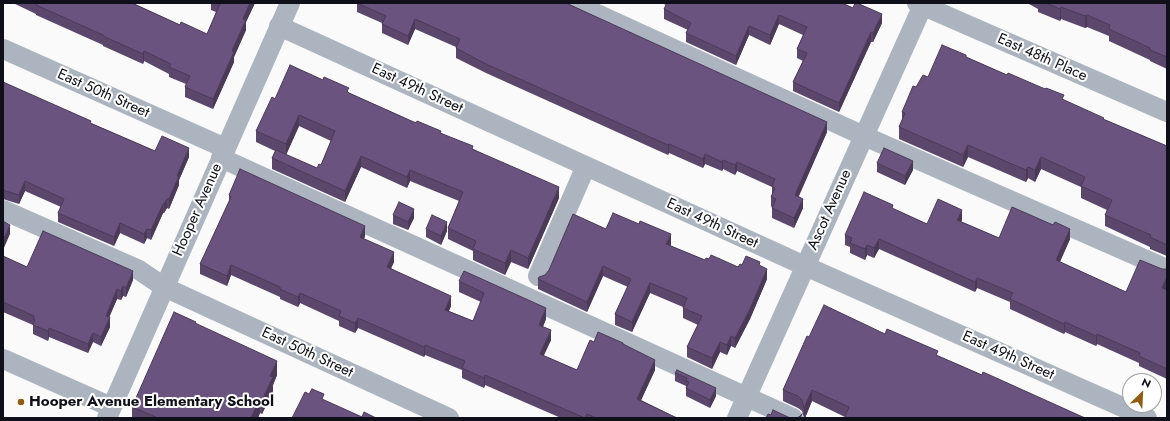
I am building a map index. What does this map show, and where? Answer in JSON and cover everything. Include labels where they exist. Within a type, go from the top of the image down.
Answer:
[{"type":"street","name":"Hooper Avenue","points":[[109,413],[290,3]]},
{"type":"street","points":[[573,3],[864,136],[1167,269]]},
{"type":"street","name":"Ascot Avenue","points":[[737,418],[864,136],[921,4]]},
{"type":"street","name":"East 48th Place","points":[[921,4],[1167,112]]},
{"type":"street","name":"East 49th Street","points":[[279,26],[805,266],[1147,418]]},
{"type":"street","name":"East 50th Street","points":[[3,49],[746,398],[793,418]]},
{"type":"street","points":[[538,276],[586,166]]},
{"type":"street","name":"East 50th Street","points":[[3,210],[139,270],[164,287],[449,418]]},
{"type":"street","points":[[3,359],[109,413]]},
{"type":"building","points":[[35,3],[132,3],[180,25],[181,22],[207,34],[220,4],[217,3],[250,3],[243,19],[246,20],[232,51],[234,52],[213,99],[185,87],[190,76],[169,67],[171,64],[144,51],[143,54],[36,5],[37,4]]},
{"type":"building","points":[[357,3],[567,3],[827,122],[795,195],[803,199],[794,218],[772,208],[776,199],[771,197],[775,188],[772,186],[775,179],[737,162],[735,165],[723,160],[722,162],[705,154],[703,159],[669,144],[668,145],[486,64],[456,48],[460,39],[415,19],[408,36],[382,24],[386,16]]},
{"type":"building","points":[[667,3],[842,3],[853,8],[855,3],[857,3],[882,14],[873,33],[871,32],[839,103],[793,82],[807,53],[797,49],[807,27],[779,15],[770,35],[749,26],[736,56],[686,33],[691,23],[664,9]]},
{"type":"building","points":[[1046,3],[1167,3],[1167,57],[1109,29],[1110,25],[1087,15],[1085,16],[1061,7],[1060,9]]},
{"type":"building","points":[[942,45],[1007,75],[1008,73],[1045,89],[1046,88],[1064,95],[1062,99],[1104,118],[1103,119],[1167,146],[1167,245],[1150,237],[1151,235],[1105,215],[1112,200],[1081,186],[1085,177],[1041,157],[1035,170],[1028,167],[1026,170],[968,145],[963,155],[899,127],[905,113],[902,112],[913,86],[916,87],[923,75],[928,77]]},
{"type":"building","points":[[290,65],[323,80],[324,77],[349,88],[347,91],[349,93],[416,123],[417,121],[441,131],[440,133],[473,146],[472,149],[559,187],[528,258],[511,250],[505,263],[473,249],[476,241],[448,228],[463,192],[410,170],[407,177],[361,156],[345,191],[272,158],[276,150],[317,168],[319,164],[321,165],[335,131],[299,115],[286,144],[256,131],[272,97],[275,99]]},
{"type":"building","points":[[3,82],[91,121],[90,123],[155,151],[162,136],[189,148],[169,199],[167,199],[163,204],[151,230],[147,229],[144,234],[120,223],[114,237],[58,213],[64,199],[25,181],[19,195],[3,190]]},
{"type":"building","points":[[884,148],[913,161],[905,176],[877,163]]},
{"type":"building","points":[[240,169],[365,226],[360,237],[394,252],[387,267],[451,296],[445,310],[473,321],[484,293],[459,281],[464,271],[546,308],[539,325],[551,330],[540,354],[577,370],[590,340],[594,342],[598,332],[655,360],[637,399],[677,418],[596,418],[587,414],[585,418],[485,375],[484,378],[462,368],[465,361],[425,345],[424,347],[358,318],[355,323],[339,316],[341,311],[300,293],[298,297],[280,289],[280,287],[231,265],[227,276],[200,264],[231,197],[229,195]]},
{"type":"building","points":[[864,192],[893,205],[892,208],[927,224],[938,199],[962,210],[957,220],[999,238],[1012,207],[1053,225],[1055,222],[1070,229],[1056,260],[1126,292],[1140,260],[1162,269],[1167,269],[1167,277],[1162,288],[1167,290],[1167,369],[1139,356],[1140,353],[1097,334],[1096,336],[1065,322],[1064,324],[1010,299],[1013,293],[977,278],[975,282],[879,239],[874,248],[867,245],[865,249],[850,243],[852,238],[845,235]]},
{"type":"building","points":[[399,202],[414,209],[408,222],[393,215]]},
{"type":"building","points":[[613,213],[639,224],[640,221],[671,234],[666,244],[705,260],[706,258],[709,259],[711,255],[738,267],[740,264],[742,265],[746,256],[760,262],[759,265],[767,269],[750,309],[735,338],[731,336],[727,345],[720,342],[712,358],[687,347],[702,316],[683,308],[687,298],[650,283],[632,322],[615,314],[631,279],[603,266],[587,302],[538,279],[539,277],[545,275],[549,270],[573,214],[606,229]]},
{"type":"building","points":[[432,215],[447,222],[441,236],[426,229]]},
{"type":"building","points":[[3,221],[10,225],[3,241]]},
{"type":"building","points":[[43,231],[133,271],[126,288],[123,286],[121,291],[117,289],[106,316],[110,317],[101,337],[93,333],[88,344],[49,328],[48,331],[33,325],[35,319],[33,319],[34,316],[3,302],[3,256],[27,267]]},
{"type":"building","points":[[824,305],[885,334],[887,329],[938,351],[936,355],[982,375],[983,372],[1085,418],[848,418],[845,416],[849,407],[812,390],[804,408],[802,400],[798,396],[783,390],[807,336],[809,337]]},
{"type":"building","points":[[174,312],[277,361],[270,376],[273,377],[251,418],[158,418],[132,407]]},
{"type":"building","points":[[677,370],[716,388],[710,400],[686,388],[689,382],[686,381],[687,378],[675,373]]},
{"type":"building","points":[[312,389],[324,394],[322,399],[362,417],[364,412],[376,418],[292,418],[305,392],[309,394]]},
{"type":"building","points":[[773,410],[791,418],[766,418],[768,414],[771,415]]},
{"type":"place","name":"Hooper Avenue Elementary School","points":[[21,402]]}]
